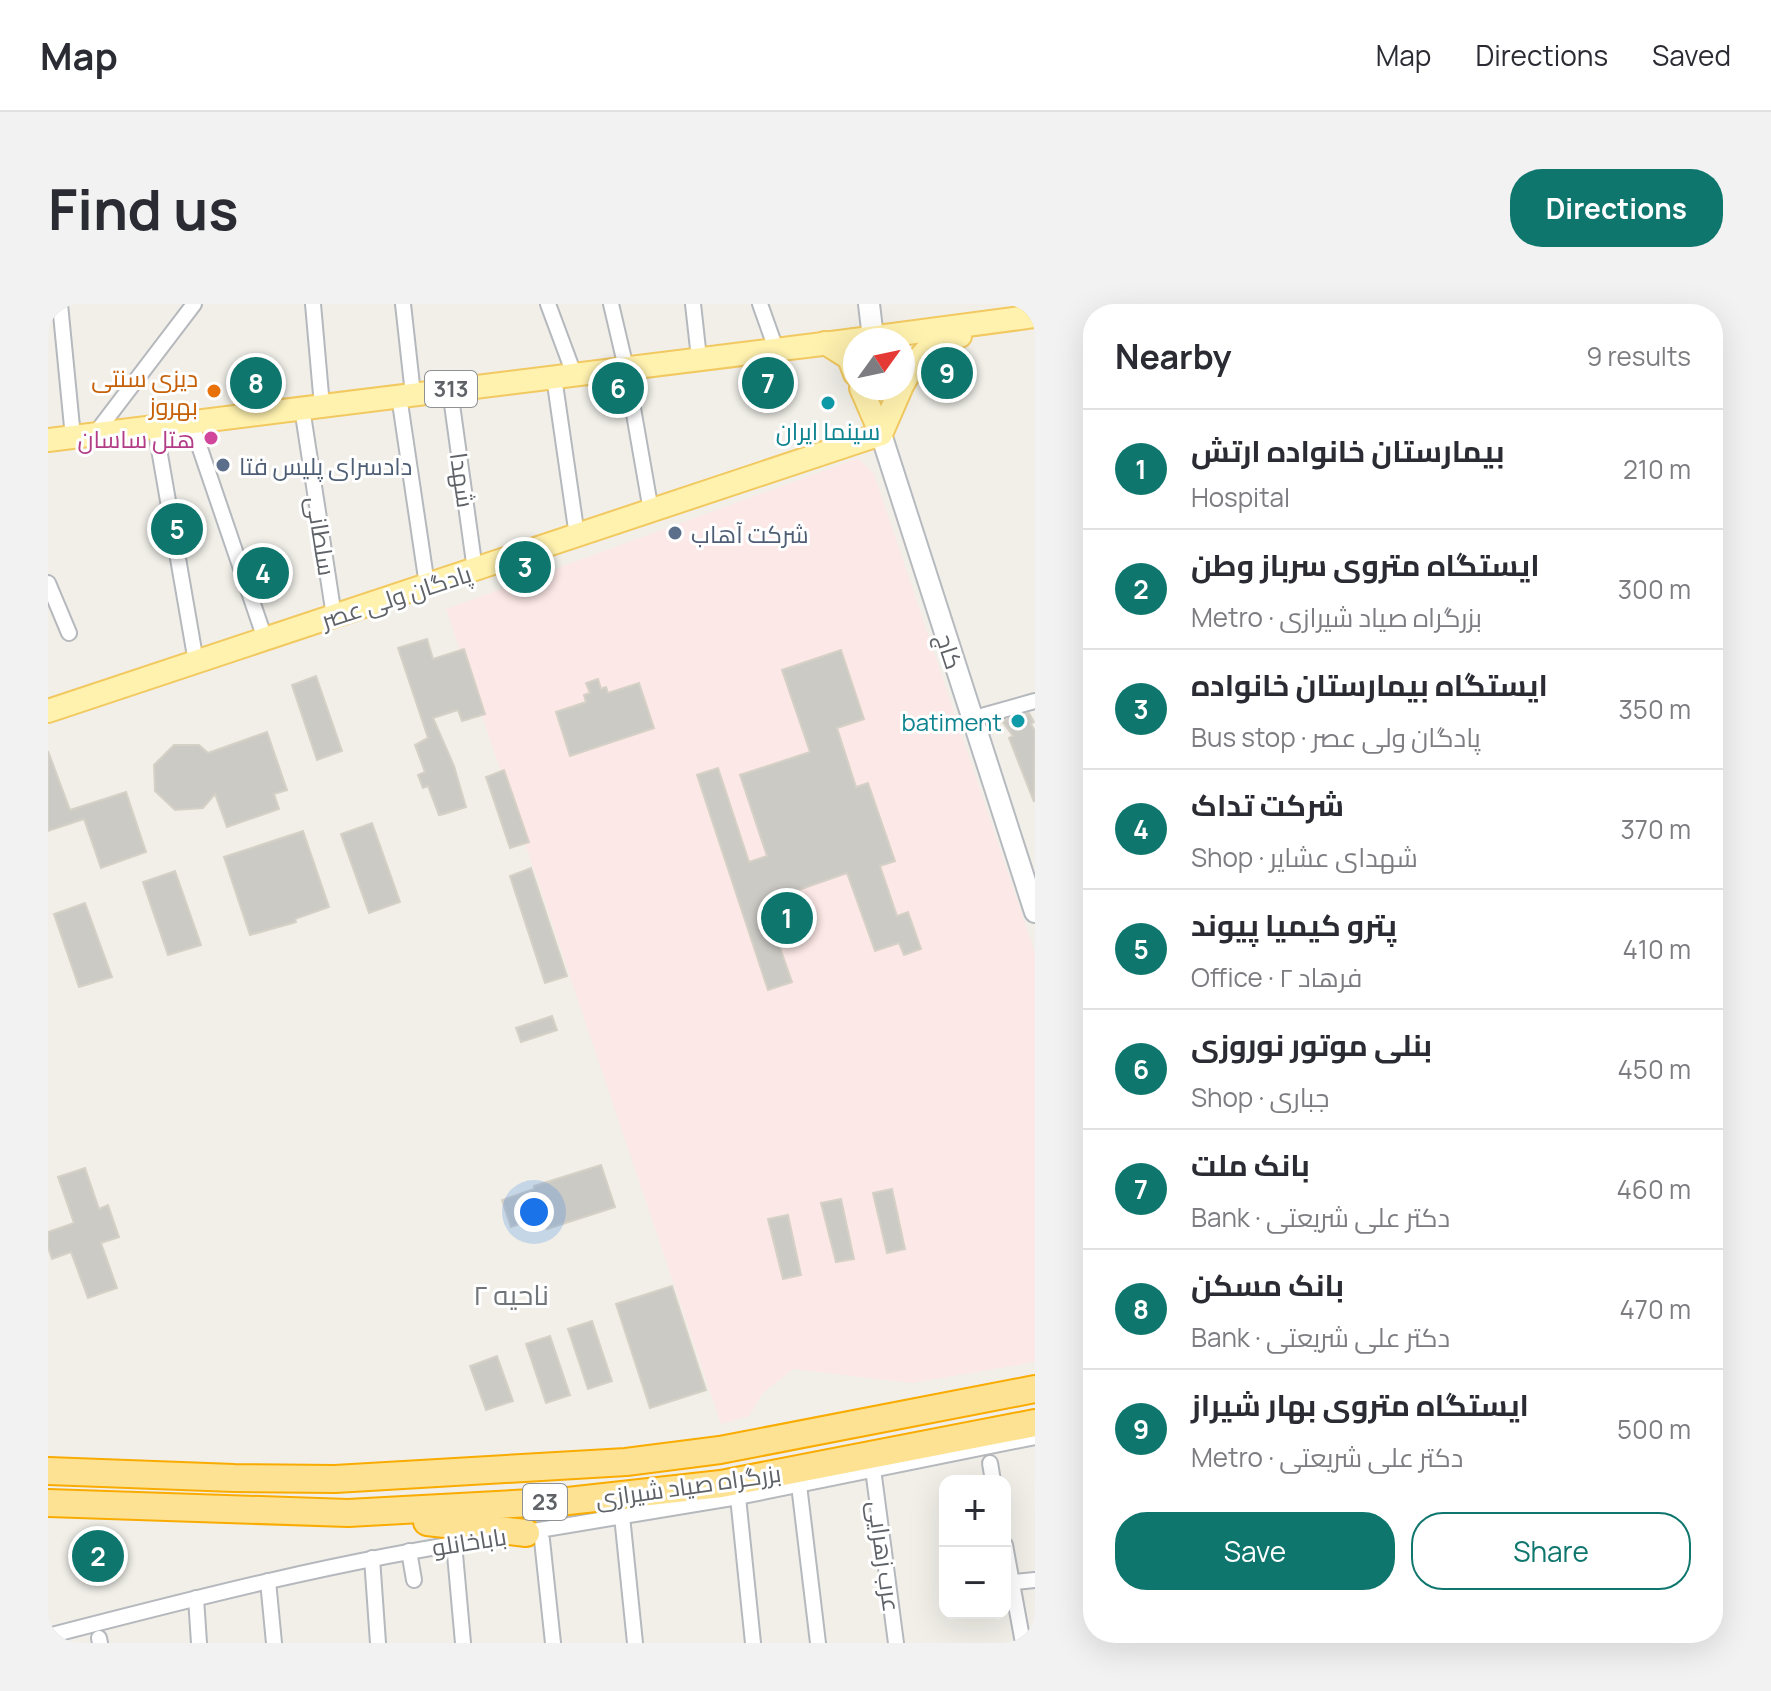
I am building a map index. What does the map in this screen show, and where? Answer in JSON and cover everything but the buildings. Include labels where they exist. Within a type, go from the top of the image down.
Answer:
[{"type":"highway","name":"بزرگراه صیاد شیرازی","points":[[48,1471],[335,1479],[626,1462],[720,1450],[1035,1389]]},
{"type":"highway","name":"بزرگراه صیاد شیرازی","points":[[48,1503],[348,1513],[549,1502],[721,1484],[1035,1423]]},
{"type":"highway","points":[[348,1513],[534,1536]]},
{"type":"main road","points":[[866,328],[869,304]]},
{"type":"main road","name":"313","points":[[915,333],[1035,316]]},
{"type":"main road","points":[[915,366],[935,343],[948,338],[1035,328]]},
{"type":"main road","name":"313","points":[[48,440],[843,342]]},
{"type":"main road","points":[[825,343],[843,354]]},
{"type":"main road","points":[[866,400],[881,434]]},
{"type":"main road","name":"کاج","points":[[878,400],[881,434],[1035,912]]},
{"type":"main road","points":[[881,434],[896,400]]},
{"type":"main road","name":"پادگان ولی عصر","points":[[48,711],[881,434]]},
{"type":"street","points":[[60,304],[84,435]]},
{"type":"street","points":[[84,435],[194,304]]},
{"type":"street","name":"سلطانی","points":[[313,304],[312,407],[334,616]]},
{"type":"street","points":[[403,304],[406,395],[427,585]]},
{"type":"street","points":[[548,304],[564,375],[577,536]]},
{"type":"street","points":[[611,304],[626,368],[651,511]]},
{"type":"street","points":[[693,304],[699,358]]},
{"type":"street","points":[[760,304],[776,349]]},
{"type":"street","name":"شهدا","points":[[450,390],[475,570]]},
{"type":"street","points":[[191,422],[265,639]]},
{"type":"street","points":[[155,426],[196,662]]},
{"type":"street","points":[[48,583],[69,633]]},
{"type":"street","points":[[971,719],[1035,701]]},
{"type":"street","name":"باباخانلو","points":[[48,1636],[372,1558],[454,1543],[534,1536],[622,1516],[738,1497],[1035,1437]]},
{"type":"street","points":[[990,1463],[992,1475]]},
{"type":"street","name":"عرب زهرایی","points":[[873,1469],[896,1643]]},
{"type":"street","points":[[799,1485],[818,1643]]},
{"type":"street","points":[[738,1497],[753,1643]]},
{"type":"street","points":[[622,1516],[635,1643]]},
{"type":"street","points":[[534,1536],[553,1643]]},
{"type":"street","points":[[454,1543],[463,1643]]},
{"type":"street","points":[[409,1551],[414,1580]]},
{"type":"street","points":[[372,1558],[378,1643]]},
{"type":"street","points":[[1011,1583],[1035,1580]]},
{"type":"street","points":[[268,1581],[274,1643]]},
{"type":"street","points":[[1011,1595],[1023,1643]]},
{"type":"street","points":[[196,1598],[199,1643]]},
{"type":"shaded area","points":[[858,458],[874,474],[1035,953],[1035,1362],[912,1383],[793,1369],[762,1394],[749,1416],[721,1424],[446,609]]},
{"type":"place","name":"ایستگاه متروی بهار شیراز","points":[[947,373]]},
{"type":"place","name":"بانک مسکن","points":[[256,383]]},
{"type":"place","name":"بانک ملت","points":[[768,383]]},
{"type":"place","name":"بنلی موتور نوروزی","points":[[618,388]]},
{"type":"place","name":"دیزی سنتی بهروز","points":[[214,391]]},
{"type":"place","name":"سینما ایران","points":[[828,403]]},
{"type":"place","name":"هتل ساسان","points":[[211,438]]},
{"type":"place","name":"دادسرای پلیس فتا","points":[[223,465]]},
{"type":"place","name":"پترو کیمیا پیوند","points":[[177,529]]},
{"type":"place","name":"شرکت آهاب","points":[[675,533]]},
{"type":"place","name":"ایستگاه بیمارستان خانواده","points":[[525,567]]},
{"type":"place","name":"شرکت تداک","points":[[263,573]]},
{"type":"place","name":"batiment","points":[[1018,721]]},
{"type":"place","name":"بیمارستان خانواده ارتش","points":[[787,918]]},
{"type":"place","name":"ایستگاه متروی سرباز وطن","points":[[98,1556]]},
{"type":"district","name":"ناحیه ۲","points":[[511,1294]]}]
